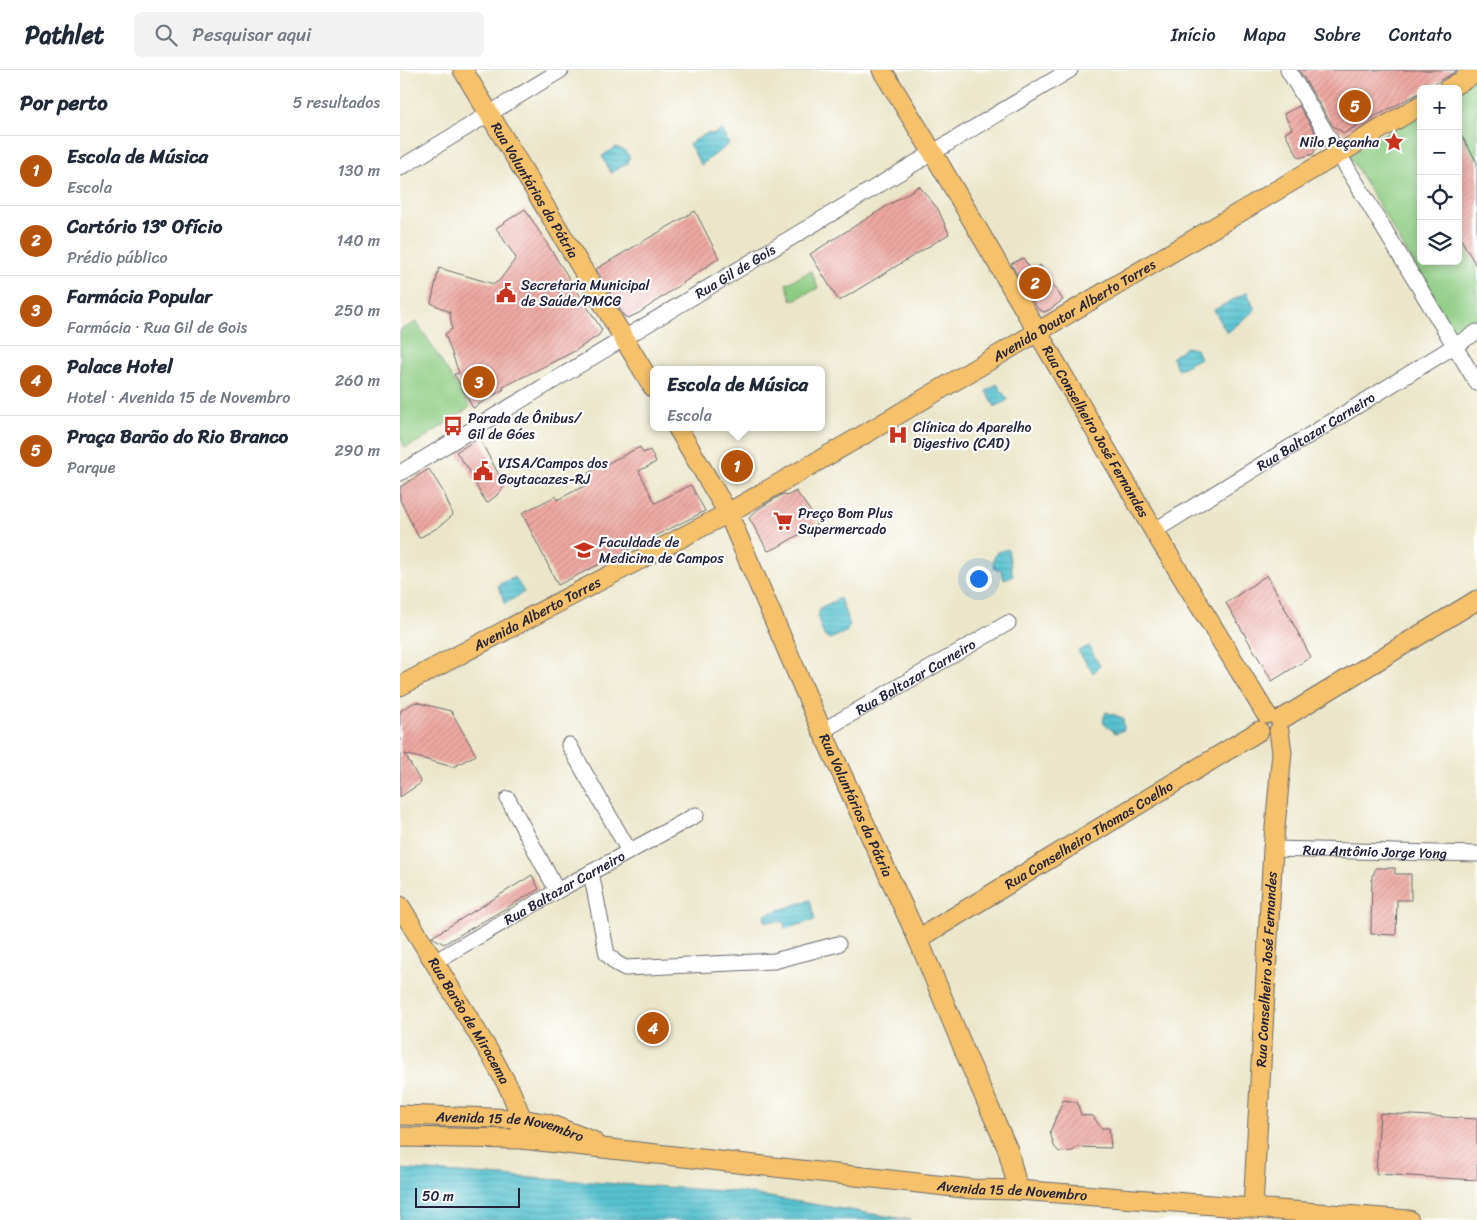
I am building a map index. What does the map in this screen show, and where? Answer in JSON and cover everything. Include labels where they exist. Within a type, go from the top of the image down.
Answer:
[{"type":"main road","name":"Rua Voluntários da Pátria","points":[[463,70],[650,382]]},
{"type":"main road","name":"Rua Conselheiro José Fernandes","points":[[882,70],[933,153],[1154,531],[1275,722],[1282,752],[1273,849],[1253,1208]]},
{"type":"main road","points":[[1455,85],[1477,72]]},
{"type":"main road","name":"Avenida Doutor Alberto Torres","points":[[728,513],[1417,107]]},
{"type":"main road","name":"Rua Voluntários da Pátria","points":[[679,431],[728,513],[822,731],[918,939],[1008,1150],[1018,1190]]},
{"type":"main road","name":"Avenida Alberto Torres","points":[[400,686],[728,513]]},
{"type":"main road","points":[[1275,722],[1477,600]]},
{"type":"main road","name":"Rua Conselheiro Thomas Coelho","points":[[918,939],[1259,731],[1259,719],[1275,722]]},
{"type":"main road","name":"Rua Barão de Miracema","points":[[400,906],[491,1055],[510,1090],[522,1119],[521,1139]]},
{"type":"main road","name":"Avenida 15 de Novembro","points":[[400,1115],[522,1119],[549,1124],[618,1151]]},
{"type":"main road","name":"Avenida 15 de Novembro","points":[[400,1137],[521,1139],[972,1189],[1018,1190],[1409,1220]]},
{"type":"street","points":[[400,168],[561,70]]},
{"type":"street","name":"Rua Gil de Gois","points":[[400,473],[1070,70]]},
{"type":"street","points":[[1288,70],[1477,382]]},
{"type":"street","name":"Rua Baltazar Carneiro","points":[[1154,531],[1477,332]]},
{"type":"street","name":"Rua Baltazar Carneiro","points":[[822,731],[1008,623]]},
{"type":"street","points":[[569,745],[629,852]]},
{"type":"street","points":[[508,799],[557,891]]},
{"type":"street","name":"Rua Baltazar Carneiro","points":[[434,962],[557,891],[696,815]]},
{"type":"street","name":"Rua Antônio Jorge Yong","points":[[1273,849],[1477,854]]},
{"type":"street","points":[[591,872],[607,954],[616,963],[625,968],[774,961],[838,944]]},
{"type":"green space","points":[[1477,77],[1477,325],[1457,337],[1349,155],[1417,113],[1417,265],[1462,265],[1462,86]]},
{"type":"green space","points":[[811,271],[818,288],[792,301],[786,284]]},
{"type":"green space","points":[[417,322],[470,407],[423,439],[405,448],[400,436],[400,330]]},
{"type":"water","points":[[723,130],[729,144],[701,165],[689,144],[707,133],[713,134]]},
{"type":"water","points":[[616,147],[625,151],[629,156],[628,163],[611,173],[602,156]]},
{"type":"water","points":[[1247,292],[1255,310],[1227,333],[1214,310]]},
{"type":"water","points":[[1186,347],[1196,349],[1200,358],[1178,370],[1172,357]]},
{"type":"water","points":[[997,384],[1008,400],[995,407],[986,391]]},
{"type":"water","points":[[1008,549],[1013,576],[1004,580],[1000,569],[994,568],[993,560],[997,552]]},
{"type":"water","points":[[515,577],[524,592],[505,604],[498,585]]},
{"type":"water","points":[[840,598],[850,625],[846,632],[830,639],[824,636],[818,618],[820,608]]},
{"type":"water","points":[[1089,646],[1100,666],[1093,673],[1078,651]]},
{"type":"water","points":[[1106,712],[1123,718],[1124,730],[1115,733],[1105,725],[1103,720]]},
{"type":"water","points":[[810,900],[815,920],[785,929],[784,922],[765,921],[764,915]]},
{"type":"water","points":[[400,1169],[739,1192],[910,1220],[400,1220]]},
{"type":"building","points":[[1299,70],[1458,70],[1433,85],[1417,85],[1417,94],[1344,133],[1333,126]]},
{"type":"building","points":[[1299,106],[1315,132],[1317,147],[1313,154],[1299,158],[1285,133],[1292,129],[1284,114]]},
{"type":"building","points":[[1462,137],[1477,162],[1477,267],[1462,241]]},
{"type":"building","points":[[919,186],[938,209],[949,234],[839,301],[810,254]]},
{"type":"building","name":"Secretaria Municipal de Saúde/PMCG","points":[[525,209],[602,330],[599,335],[575,351],[503,387],[504,389],[473,408],[454,374],[459,373],[445,334],[452,329],[450,312],[431,303],[439,268],[494,284],[500,280],[516,258],[496,228]]},
{"type":"building","points":[[695,211],[719,258],[639,313],[628,318],[624,316],[596,269]]},
{"type":"building","points":[[1023,258],[1032,271],[1040,265],[1063,300],[1049,310],[1044,312],[1038,309],[1011,264]]},
{"type":"building","name":"VISA/Campos dos Goytacazes-RJ","points":[[479,438],[505,486],[487,503],[469,470],[456,452]]},
{"type":"building","name":"Faculdade de Medicina de Campos","points":[[640,447],[643,453],[650,450],[656,462],[639,471],[655,503],[691,485],[705,511],[558,585],[522,513],[556,496],[557,500],[592,482],[588,473]]},
{"type":"building","points":[[429,469],[444,493],[453,515],[439,527],[419,538],[400,500],[400,487]]},
{"type":"building","name":"Preço Bom Plus Supermercado","points":[[796,491],[817,524],[768,551],[749,518],[757,510],[783,494],[787,496]]},
{"type":"building","points":[[1267,575],[1311,657],[1272,681],[1226,603]]},
{"type":"building","points":[[415,702],[451,711],[476,755],[453,767],[405,754],[421,783],[400,797],[400,711]]},
{"type":"building","points":[[1375,868],[1395,868],[1395,874],[1411,874],[1411,900],[1397,900],[1396,935],[1371,934],[1372,875]]},
{"type":"building","points":[[532,875],[539,889],[444,944],[432,937]]},
{"type":"building","points":[[1063,1100],[1077,1102],[1081,1115],[1093,1116],[1101,1128],[1109,1128],[1111,1148],[1077,1147],[1073,1151],[1059,1152],[1054,1146],[1050,1132]]},
{"type":"building","points":[[1380,1113],[1477,1119],[1477,1180],[1376,1174]]},
{"type":"place","name":"Praça Barão do Rio Branco","points":[[1355,106]]},
{"type":"place","name":"Nilo Peçanha","points":[[1394,142]]},
{"type":"place","name":"Cartório 13º Ofício","points":[[1035,283]]},
{"type":"place","name":"Secretaria Municipal de Saúde/PMCG","points":[[506,293]]},
{"type":"place","name":"Farmácia Popular","points":[[479,382]]},
{"type":"place","name":"Parada de Ônibus/ Gil de Góes","points":[[453,426]]},
{"type":"place","name":"Clínica do Aparelho Digestivo (CAD)","points":[[898,435]]},
{"type":"place","name":"Escola de Música","points":[[737,466]]},
{"type":"place","name":"VISA/Campos dos Goytacazes-RJ","points":[[483,471]]},
{"type":"place","name":"Preço Bom Plus Supermercado","points":[[783,521]]},
{"type":"place","name":"Faculdade de Medicina de Campos","points":[[584,550]]},
{"type":"place","name":"Palace Hotel","points":[[653,1028]]}]
